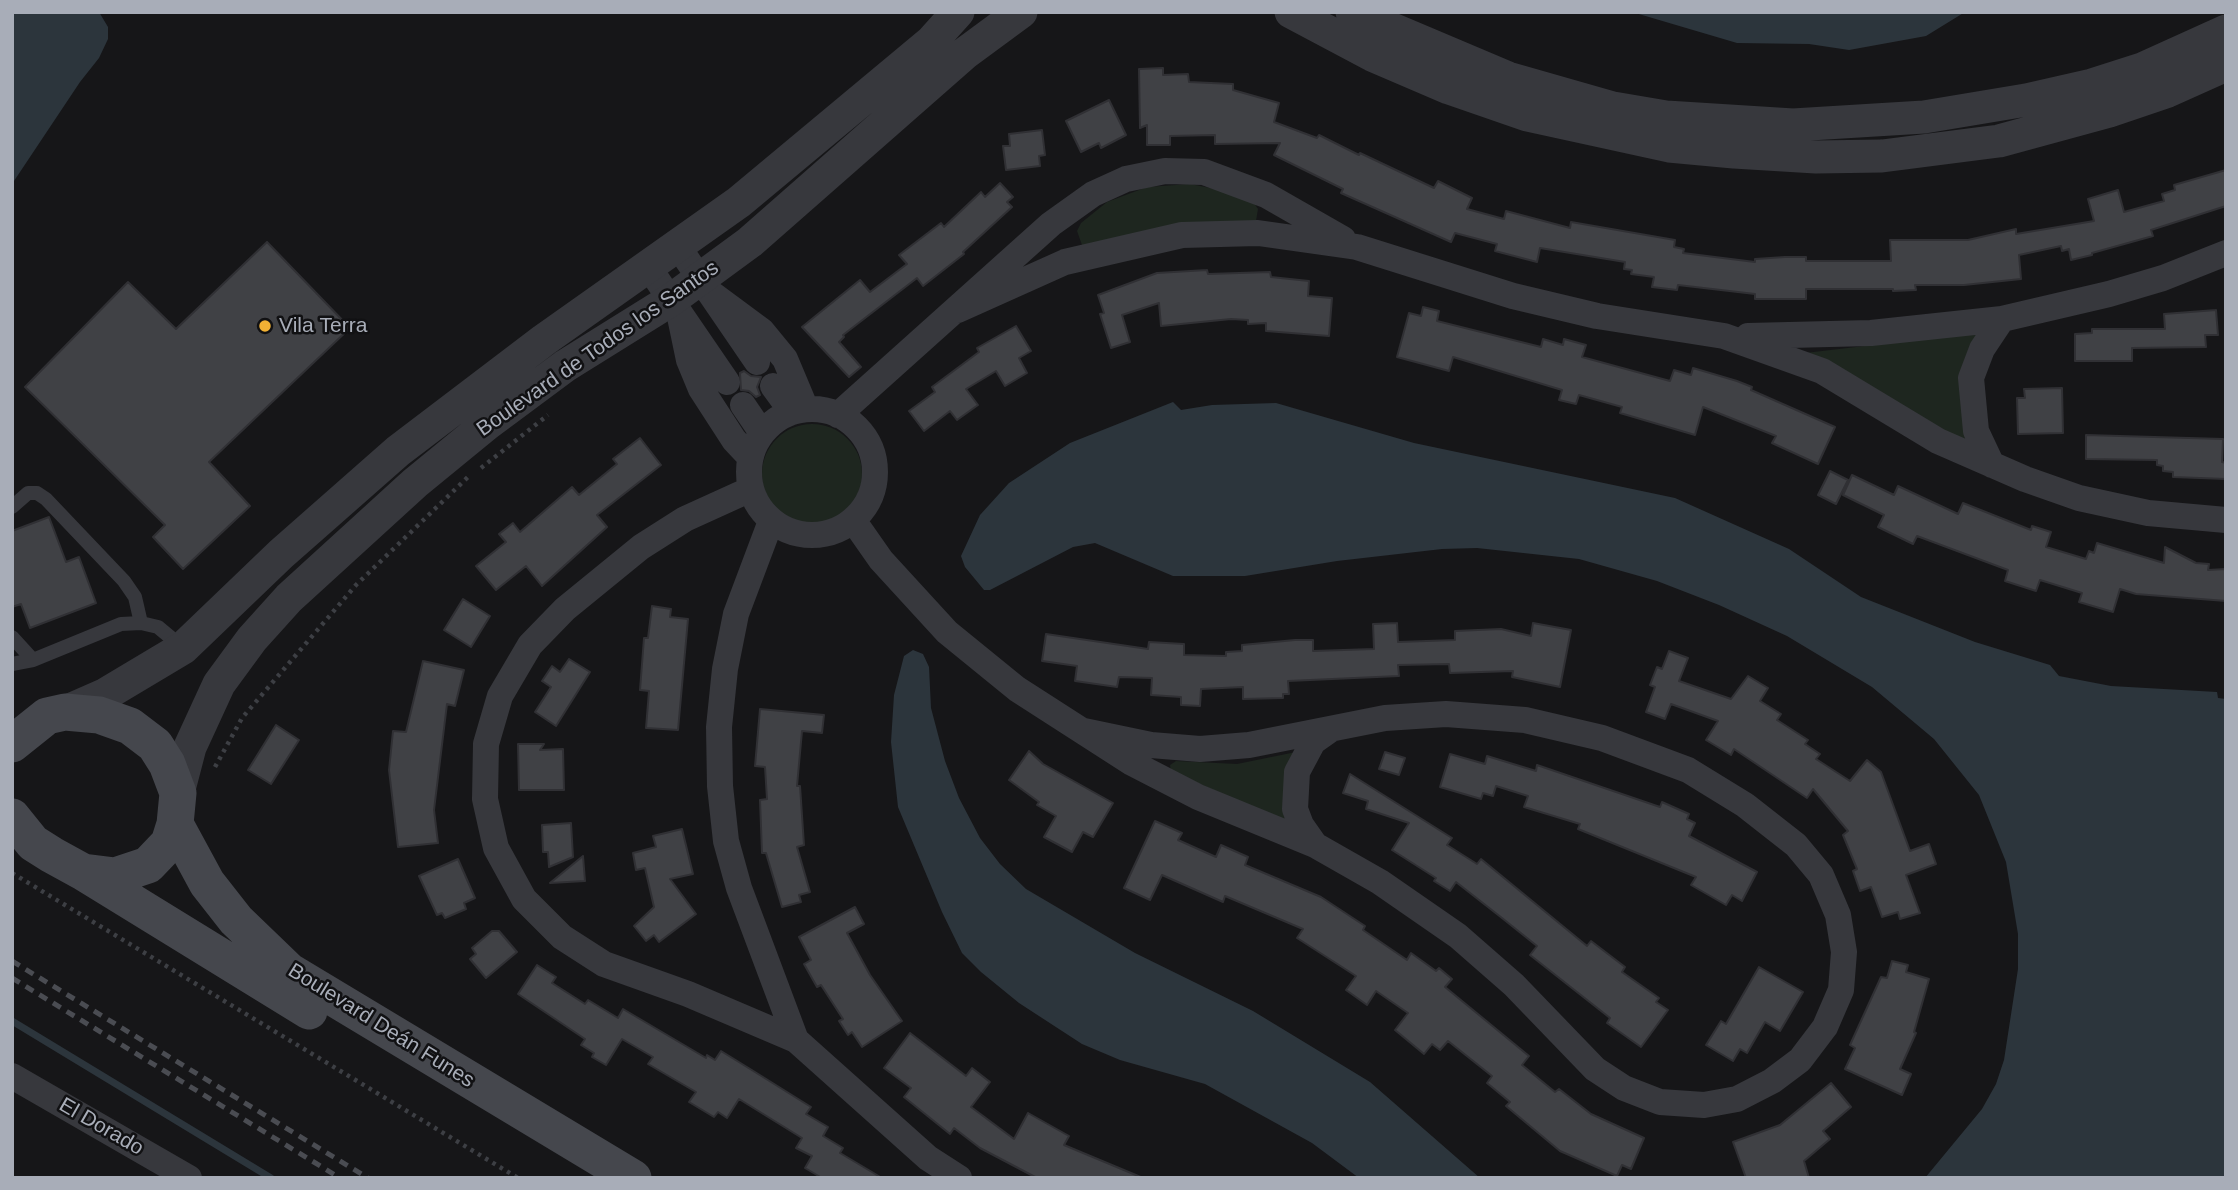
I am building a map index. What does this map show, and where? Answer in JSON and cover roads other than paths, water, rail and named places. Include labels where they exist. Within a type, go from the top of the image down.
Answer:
[{"type":"main road","name":"Boulevard Deán Funes","points":[[42,715],[99,715],[130,726],[155,745],[167,764],[176,809],[207,883],[243,927],[289,971],[633,1178]]},
{"type":"main road","points":[[12,744],[42,715]]},
{"type":"main road","points":[[83,872],[115,876],[148,865],[169,843],[176,809]]},
{"type":"main road","name":"Boulevard Deán Funes","points":[[12,817],[33,843],[585,1178]]},
{"type":"street","name":"Boulevard de Todos los Santos","points":[[42,715],[106,694],[183,648],[281,554],[398,451],[470,394],[647,265],[739,202],[931,42],[958,12]]},
{"type":"street","name":"Boulevard de Todos los Santos","points":[[176,809],[190,747],[219,684],[252,639],[289,598],[415,483],[487,424],[565,366],[675,306],[704,285],[964,54],[1021,12]]},
{"type":"street","points":[[1291,12],[1383,60],[1450,88],[1527,115],[1669,146],[1816,157],[1882,156],[1999,141],[2168,92],[2226,65]]},
{"type":"street","points":[[1352,12],[1508,78],[1601,104],[1665,117],[1793,125],[1924,117],[2026,100],[2092,85],[2142,69],[2226,32]]},
{"type":"street","points":[[838,415],[1051,225],[1093,194],[1126,179],[1165,171],[1204,172],[1266,195],[1357,247]]},
{"type":"street","points":[[1258,233],[1266,195]]},
{"type":"street","points":[[1051,225],[1065,262]]},
{"type":"street","points":[[958,310],[1065,262],[1182,235],[1258,233],[1357,247],[1525,299],[1597,316],[1724,336],[1871,333],[2002,319],[2119,291],[2226,253]]},
{"type":"street","points":[[677,245],[757,362]]},
{"type":"street","points":[[647,265],[727,382]]},
{"type":"street","points":[[704,285],[762,331],[785,359],[799,411]]},
{"type":"street","points":[[675,306],[689,360],[701,389],[734,440],[750,457]]},
{"type":"street","points":[[1992,465],[1976,431],[1971,378],[1982,349],[2002,319]]},
{"type":"street","points":[[1724,336],[1822,371],[1938,441],[2079,498],[2148,513],[2226,520]]},
{"type":"street","points":[[710,357],[740,337]]},
{"type":"street","points":[[773,386],[799,411]]},
{"type":"street","points":[[743,405],[762,433]]},
{"type":"street","points":[[799,411],[838,415],[856,427],[868,444],[874,464],[874,485],[866,504],[853,520],[838,530],[812,535],[787,530],[771,521],[758,507],[751,489],[750,457],[762,433],[776,420],[799,411]]},
{"type":"street","points":[[751,489],[685,519],[641,547],[565,609],[530,645],[500,696],[486,744],[485,799],[496,848],[524,899],[562,937],[604,964],[688,994],[796,1040],[928,1158],[959,1178]]},
{"type":"street","points":[[853,520],[881,560],[947,632],[1017,689],[1132,762],[1198,797],[1315,845],[1380,882],[1458,936],[1514,985],[1595,1069],[1624,1087],[1660,1102],[1704,1105],[1737,1098],[1772,1081],[1800,1060],[1825,1027],[1841,990],[1844,952],[1838,915],[1821,875],[1786,837],[1745,805],[1688,770],[1602,738],[1525,720],[1446,714],[1385,718],[1249,745],[1200,749],[1151,745],[1084,731]]},
{"type":"street","points":[[771,521],[736,614],[731,636],[719,727],[720,786],[726,841],[739,888],[796,1040]]},
{"type":"street","points":[[1315,845],[1301,825],[1295,809],[1297,772],[1313,741],[1334,727]]},
{"type":"street","name":"El Dorado","points":[[12,1076],[181,1175]]},
{"type":"lane","points":[[12,507],[28,493],[37,493],[46,499],[124,582],[135,597],[141,623]]},
{"type":"lane","points":[[12,664],[33,660],[121,624],[141,623],[158,627],[183,648]]},
{"type":"lane","points":[[12,637],[33,660]]},
{"type":"waterway","points":[[12,1021],[271,1178]]},
{"type":"railway","points":[[12,961],[368,1178]]},
{"type":"railway","points":[[12,978],[340,1178]]},
{"type":"place","name":"Vila Terra","points":[[265,326]]}]
